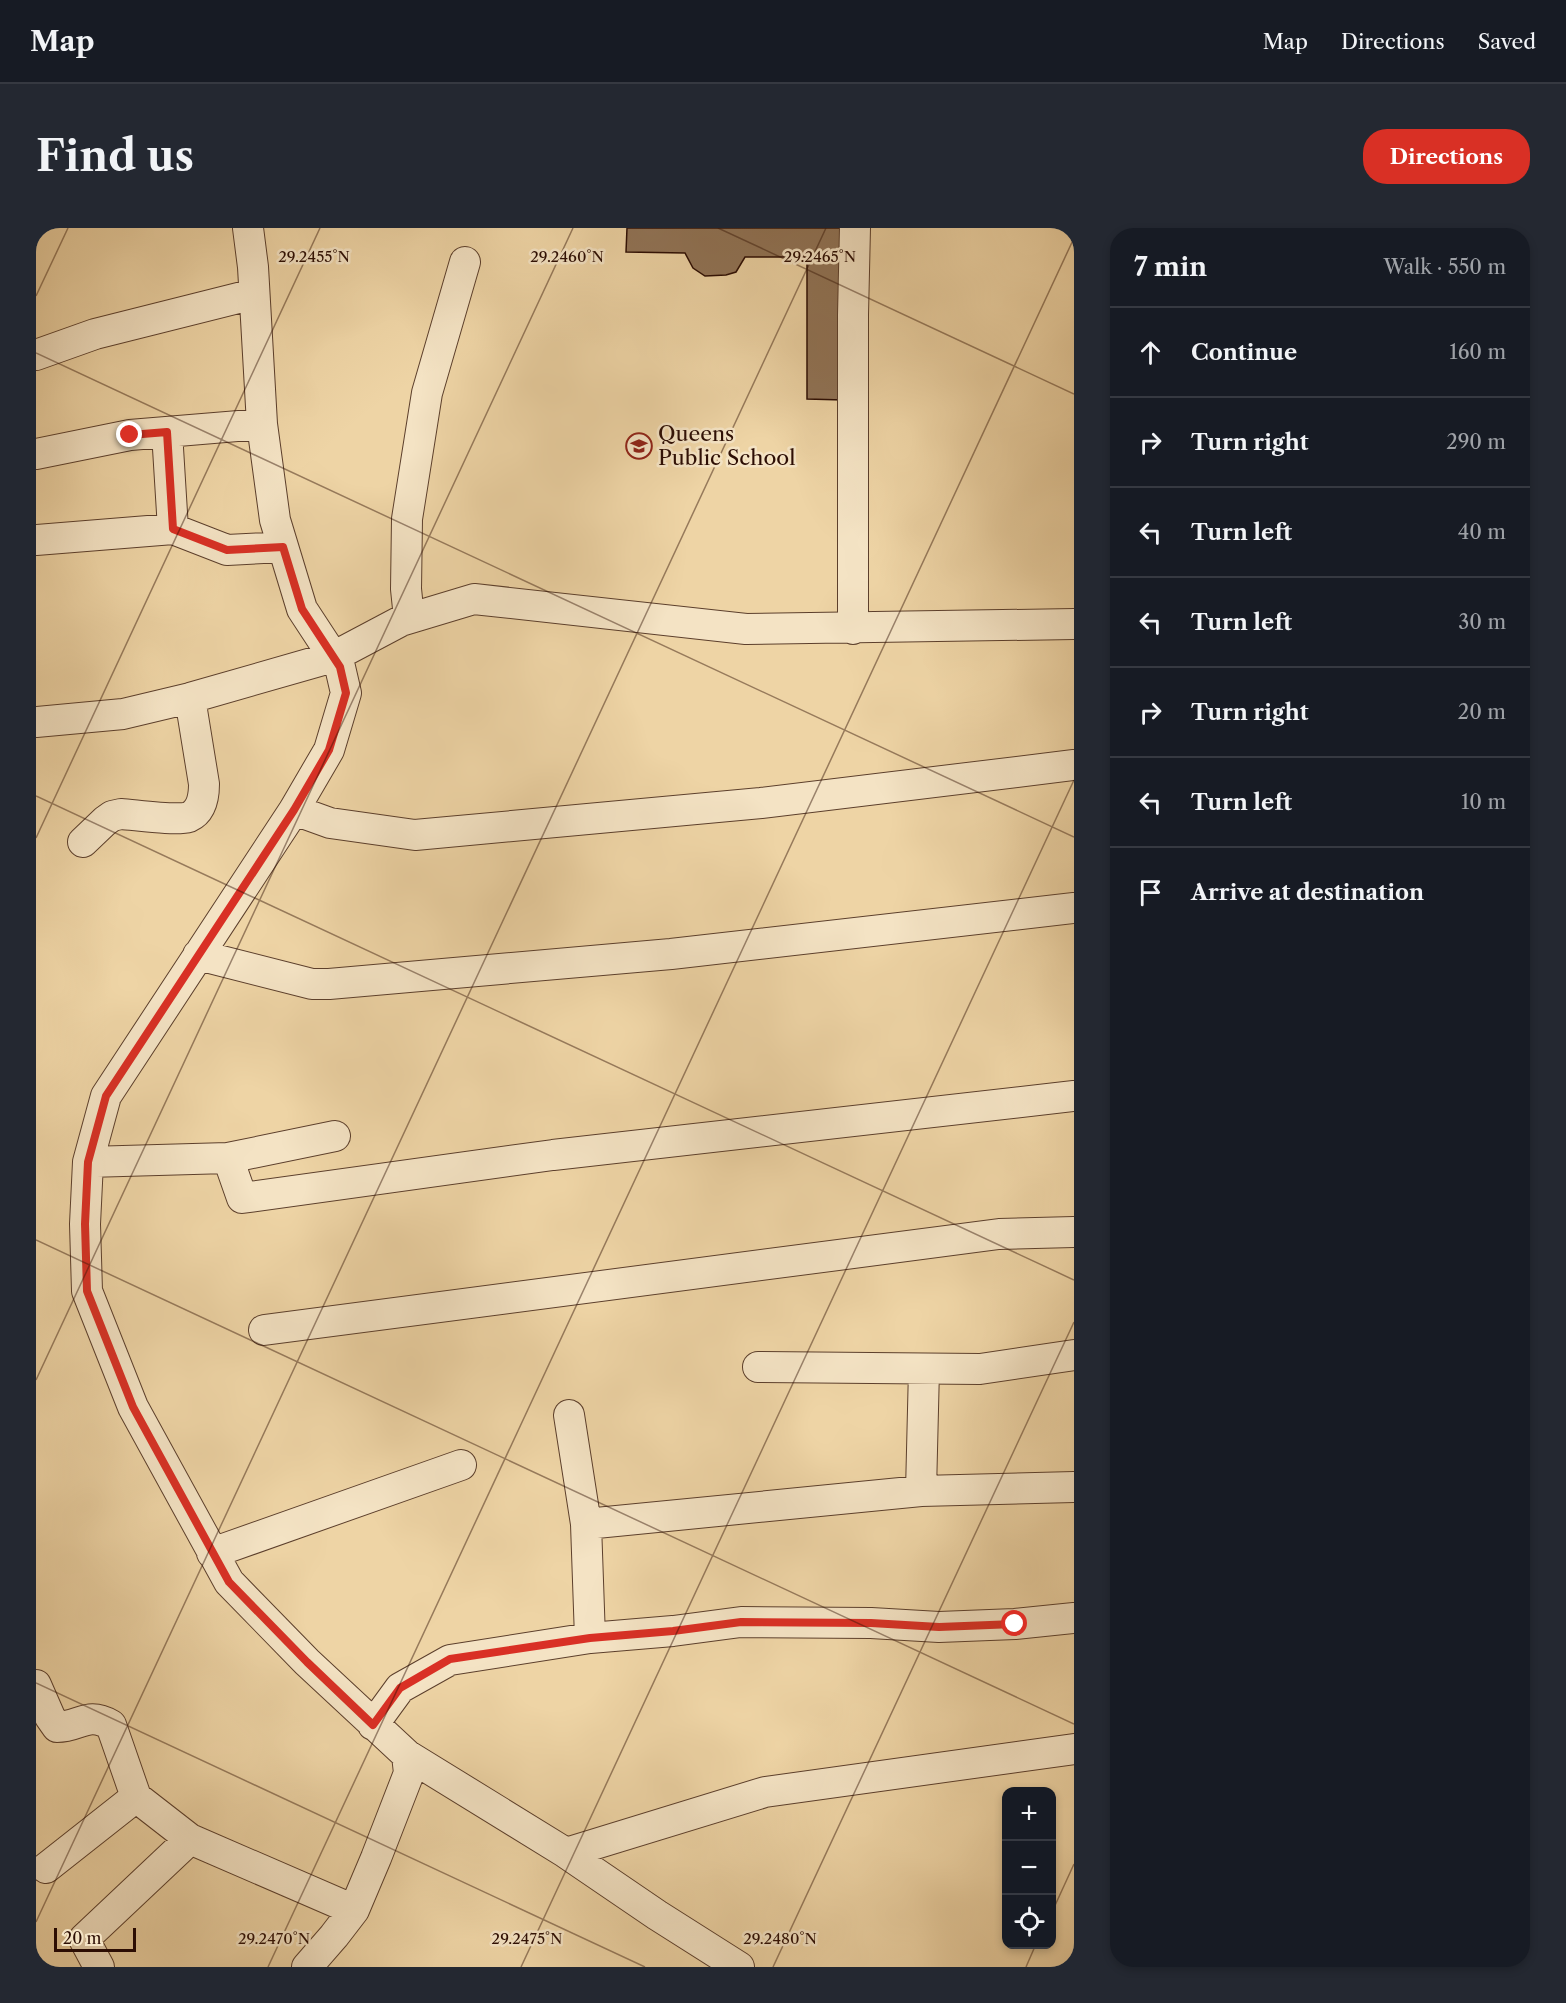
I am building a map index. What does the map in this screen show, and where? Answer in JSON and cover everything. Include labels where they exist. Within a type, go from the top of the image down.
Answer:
[{"type":"street","points":[[248,228],[262,424],[275,520],[302,609],[340,667],[346,693],[329,750],[294,810],[106,1096],[88,1162],[85,1224],[87,1291],[133,1407],[229,1582],[307,1662],[407,1755],[566,1853],[739,1967]]},
{"type":"street","points":[[853,629],[855,228]]},
{"type":"street","points":[[409,618],[406,589],[407,519],[425,404],[465,262]]},
{"type":"street","points":[[36,355],[94,334],[254,294]]},
{"type":"street","points":[[36,454],[130,435],[262,424]]},
{"type":"street","points":[[167,432],[173,529]]},
{"type":"street","points":[[36,540],[173,529],[227,550],[283,547]]},
{"type":"street","points":[[36,722],[123,714],[190,698],[333,657],[401,621],[474,599],[746,629],[1074,624]]},
{"type":"street","points":[[83,842],[112,816],[121,814],[177,818],[189,817],[197,810],[203,798],[204,784],[190,698]]},
{"type":"street","points":[[294,810],[330,823],[415,835],[761,803],[1074,765]]},
{"type":"street","points":[[198,955],[312,984],[329,984],[671,954],[1074,908]]},
{"type":"street","points":[[228,1158],[242,1198],[553,1155],[1074,1096]]},
{"type":"street","points":[[88,1162],[228,1158],[335,1136]]},
{"type":"street","points":[[264,1330],[999,1234],[1074,1232]]},
{"type":"street","points":[[758,1367],[980,1369],[1074,1355]]},
{"type":"street","points":[[921,1491],[924,1369]]},
{"type":"street","points":[[569,1415],[586,1524],[590,1638]]},
{"type":"street","points":[[212,1553],[461,1466]]},
{"type":"street","points":[[586,1524],[921,1491],[1074,1487]]},
{"type":"street","points":[[373,1725],[400,1688],[450,1659],[590,1638],[741,1622],[871,1623],[939,1627],[1015,1624],[1074,1618]]},
{"type":"street","points":[[36,1684],[50,1717],[57,1727],[68,1727],[89,1718],[100,1719],[111,1725],[136,1797],[190,1839],[354,1910]]},
{"type":"street","points":[[566,1853],[765,1792],[1074,1749]]},
{"type":"street","points":[[307,1967],[354,1910],[409,1773],[407,1755]]},
{"type":"street","points":[[46,1868],[136,1797]]},
{"type":"street","points":[[99,1967],[84,1939],[190,1839]]},
{"type":"building","points":[[627,228],[845,228],[843,400],[807,399],[807,257],[745,257],[736,272],[705,276],[693,268],[685,253],[626,252]]},
{"type":"place","name":"Queens Public School","points":[[639,446]]},
{"type":"route","points":[[130,435],[167,432],[173,529],[227,550],[283,547],[302,609],[340,667],[346,693],[329,750],[294,810],[106,1096],[88,1162],[85,1224],[87,1291],[133,1407],[229,1582],[307,1662],[373,1725],[400,1688],[450,1659],[590,1638],[741,1622],[871,1623],[939,1627],[1015,1624]]}]
